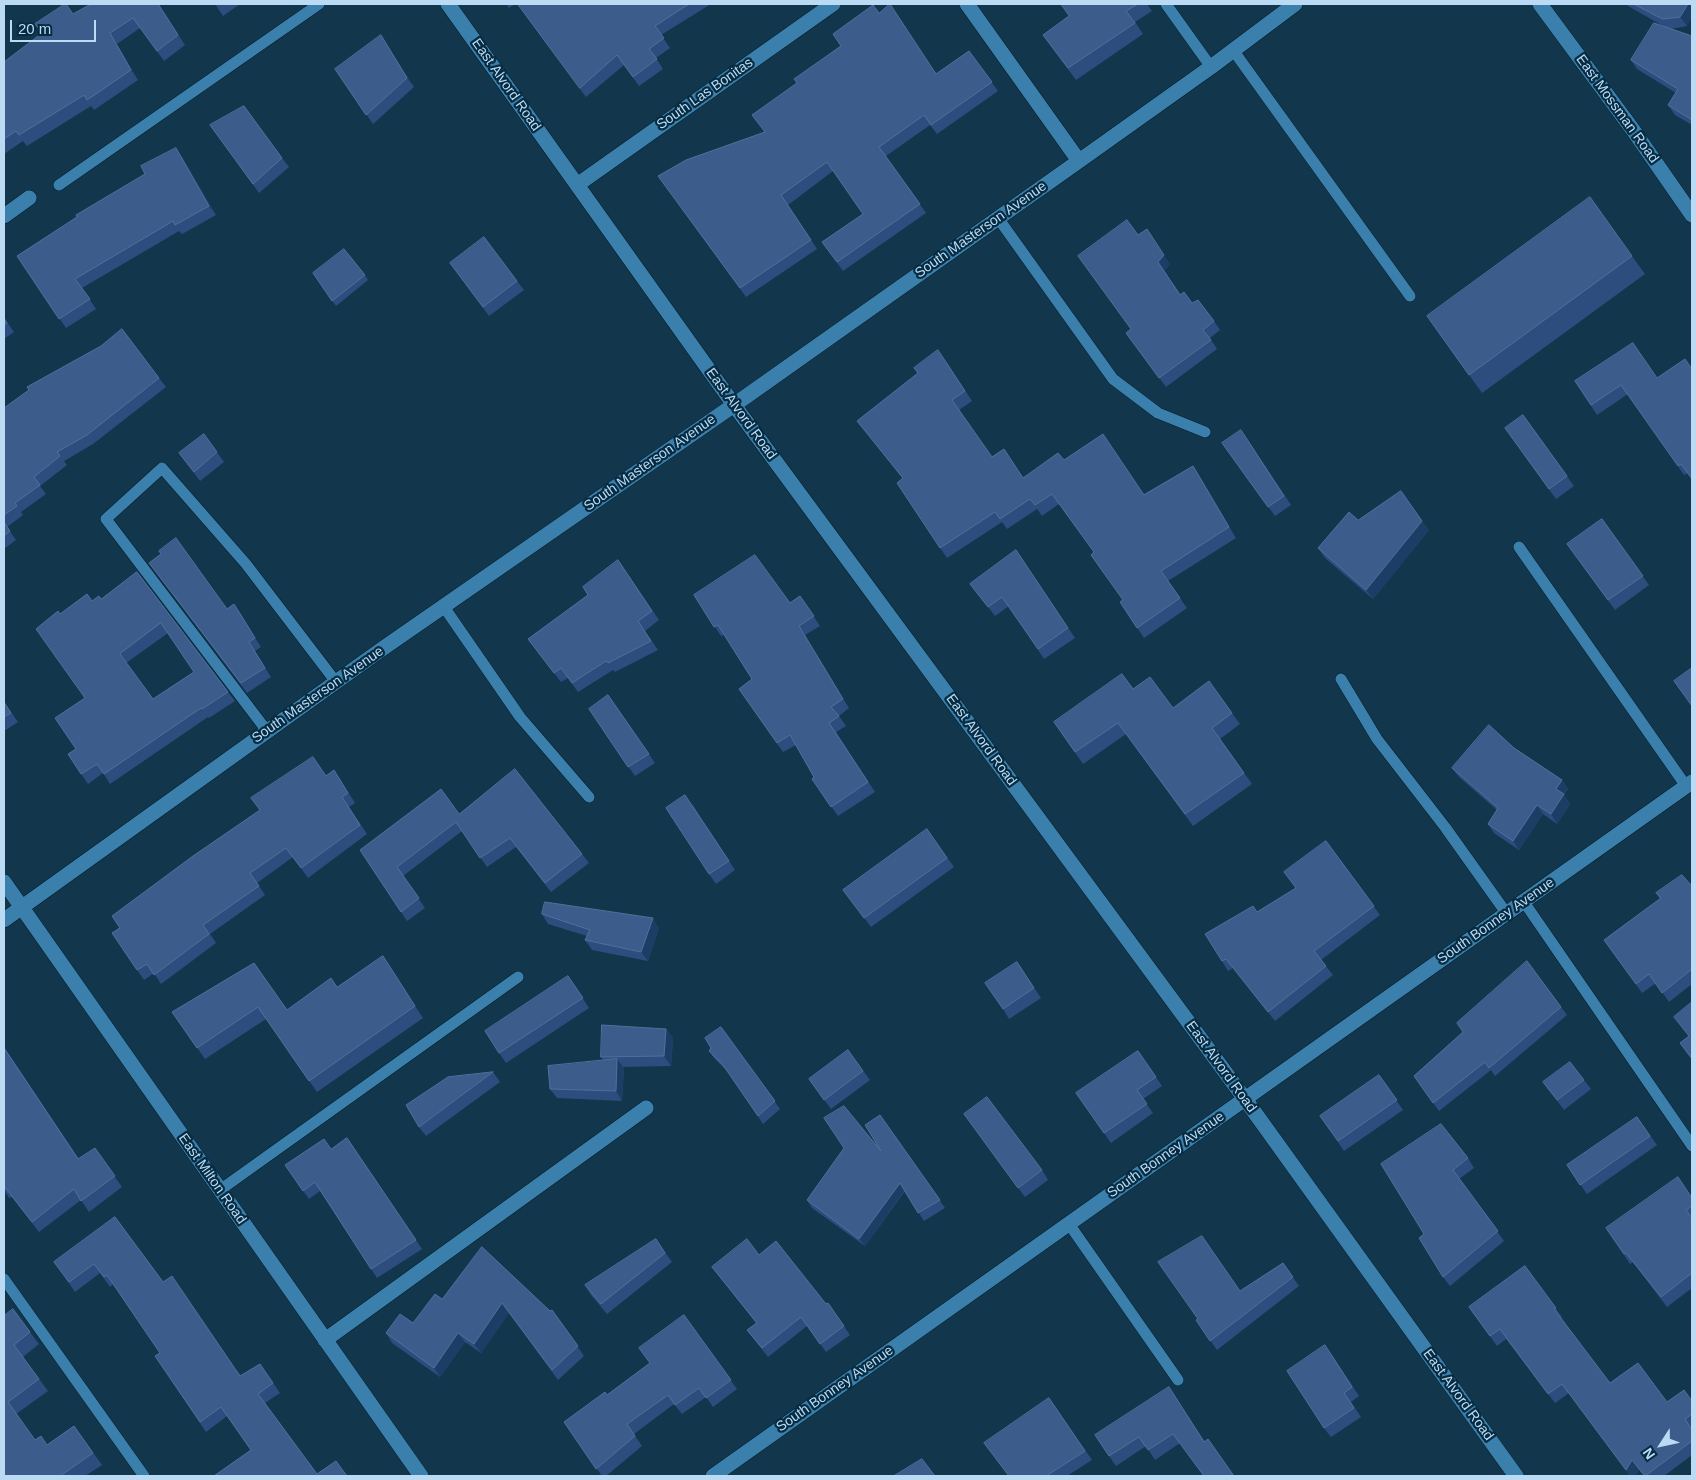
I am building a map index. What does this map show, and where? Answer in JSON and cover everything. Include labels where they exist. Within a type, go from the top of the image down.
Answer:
[{"type":"street","name":"East Alvord Road","points":[[448,4],[734,405],[1245,1099],[1516,1476]]},
{"type":"street","name":"South Las Bonitas","points":[[577,185],[833,4]]},
{"type":"street","points":[[967,4],[1079,161]]},
{"type":"street","name":"South Masterson Avenue","points":[[4,920],[336,682],[734,405],[1079,161],[1295,4]]},
{"type":"street","name":"East Mossman Road","points":[[1540,4],[1633,130],[1692,216]]},
{"type":"street","points":[[4,216],[29,198]]},
{"type":"street","name":"South Bonney Avenue","points":[[713,1476],[1689,784]]},
{"type":"street","name":"East Milton Road","points":[[4,882],[420,1476]]},
{"type":"street","points":[[325,1340],[646,1108]]},
{"type":"lane","points":[[59,185],[319,4]]},
{"type":"lane","points":[[1166,4],[1210,67]]},
{"type":"lane","points":[[1233,50],[1410,296]]},
{"type":"lane","points":[[998,218],[1113,379],[1158,413],[1206,432]]},
{"type":"lane","points":[[267,731],[106,518],[162,468],[246,564],[336,682]]},
{"type":"lane","points":[[1519,548],[1689,784]]},
{"type":"lane","points":[[444,607],[520,717],[589,797]]},
{"type":"lane","points":[[1341,679],[1377,739],[1445,827],[1507,914]]},
{"type":"lane","points":[[1524,902],[1692,1146]]},
{"type":"lane","points":[[220,1190],[518,977]]},
{"type":"lane","points":[[1069,1224],[1178,1380]]},
{"type":"lane","points":[[4,1279],[144,1476]]},
{"type":"building","points":[[65,4],[73,14],[91,4],[158,4],[178,35],[157,51],[133,18],[110,33],[131,70],[87,100],[84,95],[19,135],[16,131],[4,139],[4,62],[42,33],[35,24]]},
{"type":"building","points":[[518,4],[689,4],[655,26],[664,38],[649,49],[657,59],[633,77],[617,55],[580,88]]},
{"type":"building","points":[[890,4],[936,74],[969,51],[992,82],[931,125],[924,115],[879,147],[920,204],[837,262],[822,242],[863,214],[827,162],[781,195],[811,240],[740,288],[658,176],[686,160],[765,132],[752,115],[797,83],[794,79],[841,46],[833,34],[873,5],[879,13]]},
{"type":"building","points":[[1061,4],[1138,4],[1126,11],[1135,23],[1068,68],[1043,35],[1069,16]]},
{"type":"building","points":[[1634,4],[1688,4],[1680,17],[1663,19]]},
{"type":"building","points":[[1654,23],[1692,36],[1692,120],[1668,105],[1678,89],[1631,60]]},
{"type":"building","points":[[381,35],[407,78],[366,115],[335,69]]},
{"type":"building","points":[[244,106],[282,158],[253,184],[210,125]]},
{"type":"building","points":[[176,148],[209,206],[175,225],[173,221],[75,279],[90,299],[59,319],[17,256],[77,217],[76,215],[145,174],[141,166]]},
{"type":"building","points":[[1590,197],[1632,256],[1469,375],[1427,316]]},
{"type":"building","points":[[1127,220],[1138,235],[1147,229],[1164,255],[1158,262],[1180,295],[1184,292],[1192,303],[1198,300],[1214,321],[1203,330],[1211,340],[1159,378],[1126,333],[1131,329],[1078,256]]},
{"type":"building","points":[[484,237],[517,281],[483,307],[450,263]]},
{"type":"building","points":[[344,249],[365,275],[332,301],[313,273]]},
{"type":"building","points":[[122,329],[159,378],[87,435],[57,452],[60,456],[34,477],[40,485],[15,503],[17,506],[4,515],[4,408],[29,390],[27,387],[101,346]]},
{"type":"building","points":[[1633,343],[1657,378],[1685,359],[1692,369],[1692,479],[1681,464],[1678,466],[1621,385],[1591,405],[1575,381]]},
{"type":"building","points":[[938,350],[965,391],[952,400],[992,457],[1004,449],[1023,478],[1058,453],[1064,460],[1103,434],[1144,495],[1193,466],[1229,527],[1161,571],[1180,598],[1137,628],[1120,602],[1123,600],[1091,555],[1094,552],[1052,494],[1035,505],[1030,499],[1000,519],[995,512],[940,548],[897,483],[903,478],[857,421],[918,373],[914,368]]},
{"type":"building","points":[[1523,415],[1567,476],[1549,489],[1505,428]]},
{"type":"building","points":[[1241,430],[1284,496],[1268,507],[1222,443]]},
{"type":"building","points":[[204,434],[217,452],[194,472],[179,453]]},
{"type":"building","points":[[1401,491],[1422,521],[1366,590],[1318,548],[1349,512],[1358,520]]},
{"type":"building","points":[[1602,519],[1643,576],[1608,600],[1567,544]]},
{"type":"building","points":[[4,522],[10,531],[4,536]]},
{"type":"building","points":[[176,538],[227,609],[234,604],[255,638],[249,642],[265,668],[241,683],[149,563],[161,554],[159,551]]},
{"type":"building","points":[[1016,550],[1068,628],[1038,649],[1002,597],[988,607],[970,584]]},
{"type":"building","points":[[755,555],[790,603],[800,596],[814,616],[799,626],[843,699],[831,707],[839,716],[829,723],[868,782],[831,807],[812,779],[814,777],[790,735],[777,743],[739,689],[752,679],[718,625],[714,627],[694,595]]},
{"type":"building","points":[[618,560],[652,611],[638,621],[651,641],[608,663],[606,661],[572,683],[561,668],[554,673],[528,639],[588,595],[583,587]]},
{"type":"building","points":[[137,572],[228,692],[201,708],[104,774],[97,764],[81,774],[68,754],[76,749],[55,718],[85,698],[36,629],[58,611],[60,614],[87,594],[92,601],[99,596],[101,599]],"holes":[[[161,623],[194,672],[153,699],[120,654]]]},
{"type":"building","points":[[1692,668],[1692,706],[1674,681]]},
{"type":"building","points":[[1122,674],[1133,689],[1150,677],[1173,708],[1209,681],[1232,713],[1212,728],[1244,773],[1185,814],[1118,723],[1075,752],[1054,722]]},
{"type":"building","points":[[608,695],[649,754],[628,767],[589,709]]},
{"type":"building","points":[[4,702],[11,713],[4,717]]},
{"type":"building","points":[[1489,725],[1514,748],[1562,780],[1556,789],[1564,794],[1551,814],[1537,805],[1513,841],[1488,824],[1498,808],[1452,768]]},
{"type":"building","points":[[313,757],[326,776],[334,770],[348,793],[342,797],[360,825],[301,868],[286,848],[250,873],[259,886],[203,925],[209,934],[154,975],[147,964],[137,970],[112,933],[120,928],[112,916],[193,856],[260,810],[251,798]]},
{"type":"building","points":[[515,769],[582,854],[545,883],[510,838],[480,858],[456,822],[397,867],[419,898],[401,912],[360,850],[441,789],[459,814]]},
{"type":"building","points":[[685,795],[729,861],[709,874],[666,808]]},
{"type":"building","points":[[927,829],[947,858],[864,918],[843,890]]},
{"type":"building","points":[[1326,841],[1374,906],[1314,951],[1326,966],[1268,1012],[1226,959],[1222,961],[1205,934],[1253,906],[1257,912],[1296,888],[1284,872]]},
{"type":"building","points":[[1682,875],[1691,885],[1692,883],[1692,969],[1662,993],[1649,974],[1636,984],[1604,940],[1661,898],[1656,893]]},
{"type":"building","points":[[545,902],[653,918],[641,952],[585,940],[590,930],[542,914]]},
{"type":"building","points":[[383,956],[415,1006],[309,1081],[258,1007],[197,1048],[172,1012],[254,963],[287,1010],[331,978],[337,987]]},
{"type":"building","points":[[1527,961],[1561,1007],[1489,1068],[1485,1062],[1433,1103],[1414,1076],[1463,1032],[1457,1023]]},
{"type":"building","points":[[1017,962],[1034,988],[1003,1009],[985,983]]},
{"type":"building","points":[[568,976],[583,998],[499,1053],[485,1031]]},
{"type":"building","points":[[1692,1002],[1692,1059],[1680,1043],[1689,1036],[1674,1017]]},
{"type":"building","points":[[602,1025],[666,1029],[664,1056],[601,1057]]},
{"type":"building","points":[[721,1027],[775,1101],[758,1116],[723,1065],[709,1051],[711,1048],[705,1038]]},
{"type":"building","points":[[4,1048],[78,1159],[95,1148],[115,1176],[81,1201],[74,1189],[32,1222],[4,1186]]},
{"type":"building","points":[[848,1050],[863,1071],[824,1100],[809,1079]]},
{"type":"building","points":[[1138,1051],[1156,1077],[1137,1090],[1147,1104],[1104,1133],[1076,1093]]},
{"type":"building","points":[[617,1059],[616,1091],[550,1089],[548,1066]]},
{"type":"building","points":[[1570,1062],[1584,1080],[1557,1100],[1543,1082]]},
{"type":"building","points":[[493,1072],[419,1127],[406,1105],[448,1077]]},
{"type":"building","points":[[1379,1075],[1397,1100],[1338,1141],[1320,1116]]},
{"type":"building","points":[[987,1097],[1042,1170],[1018,1188],[964,1114]]},
{"type":"building","points":[[844,1106],[881,1151],[865,1125],[880,1115],[940,1200],[918,1213],[900,1183],[859,1239],[807,1200],[844,1148],[824,1118]]},
{"type":"building","points":[[1637,1117],[1650,1136],[1580,1185],[1567,1165]]},
{"type":"building","points":[[1441,1124],[1468,1158],[1453,1170],[1498,1231],[1443,1277],[1419,1238],[1424,1234],[1381,1164]]},
{"type":"building","points":[[347,1138],[416,1240],[371,1269],[315,1182],[303,1191],[285,1165],[324,1139],[331,1149]]},
{"type":"building","points":[[1678,1177],[1692,1198],[1692,1206],[1686,1210],[1692,1218],[1692,1273],[1661,1297],[1626,1253],[1624,1254],[1606,1228]]},
{"type":"building","points":[[115,1217],[163,1282],[172,1276],[240,1376],[260,1364],[273,1383],[258,1394],[317,1474],[336,1461],[347,1476],[214,1476],[251,1450],[221,1407],[200,1422],[155,1356],[160,1353],[107,1275],[104,1277],[94,1264],[69,1282],[54,1262]]},
{"type":"building","points":[[1202,1236],[1240,1291],[1283,1263],[1293,1277],[1210,1341],[1196,1320],[1198,1319],[1158,1262]]},
{"type":"building","points":[[656,1239],[665,1253],[601,1304],[585,1285]]},
{"type":"building","points":[[747,1239],[759,1255],[776,1241],[826,1304],[828,1303],[844,1326],[820,1344],[801,1317],[762,1348],[747,1330],[757,1323],[712,1267]]},
{"type":"building","points":[[482,1247],[550,1311],[552,1310],[578,1346],[552,1370],[502,1303],[474,1344],[458,1333],[434,1368],[386,1333],[400,1314],[413,1323],[435,1294],[442,1299]]},
{"type":"building","points":[[1525,1266],[1556,1308],[1554,1309],[1610,1383],[1638,1363],[1667,1402],[1684,1390],[1692,1401],[1692,1414],[1685,1419],[1692,1430],[1692,1441],[1645,1476],[1632,1460],[1626,1470],[1562,1384],[1548,1394],[1500,1329],[1490,1336],[1469,1307]]},
{"type":"building","points":[[13,1309],[30,1332],[14,1345],[39,1379],[8,1402],[35,1440],[41,1436],[47,1445],[74,1426],[93,1453],[60,1476],[4,1476],[4,1316]]},
{"type":"building","points":[[684,1315],[731,1380],[706,1398],[699,1388],[675,1405],[668,1395],[627,1424],[635,1436],[596,1469],[564,1422],[605,1392],[607,1395],[650,1363],[639,1348]]},
{"type":"building","points":[[1325,1345],[1352,1387],[1344,1393],[1354,1408],[1324,1428],[1287,1371]]},
{"type":"building","points":[[1169,1387],[1204,1442],[1208,1439],[1234,1476],[1204,1476],[1173,1434],[1148,1450],[1139,1437],[1109,1456],[1095,1435]]},
{"type":"building","points":[[1049,1398],[1085,1451],[1046,1476],[1009,1476],[984,1443]]},
{"type":"building","points":[[922,1459],[935,1476],[894,1476]]}]
